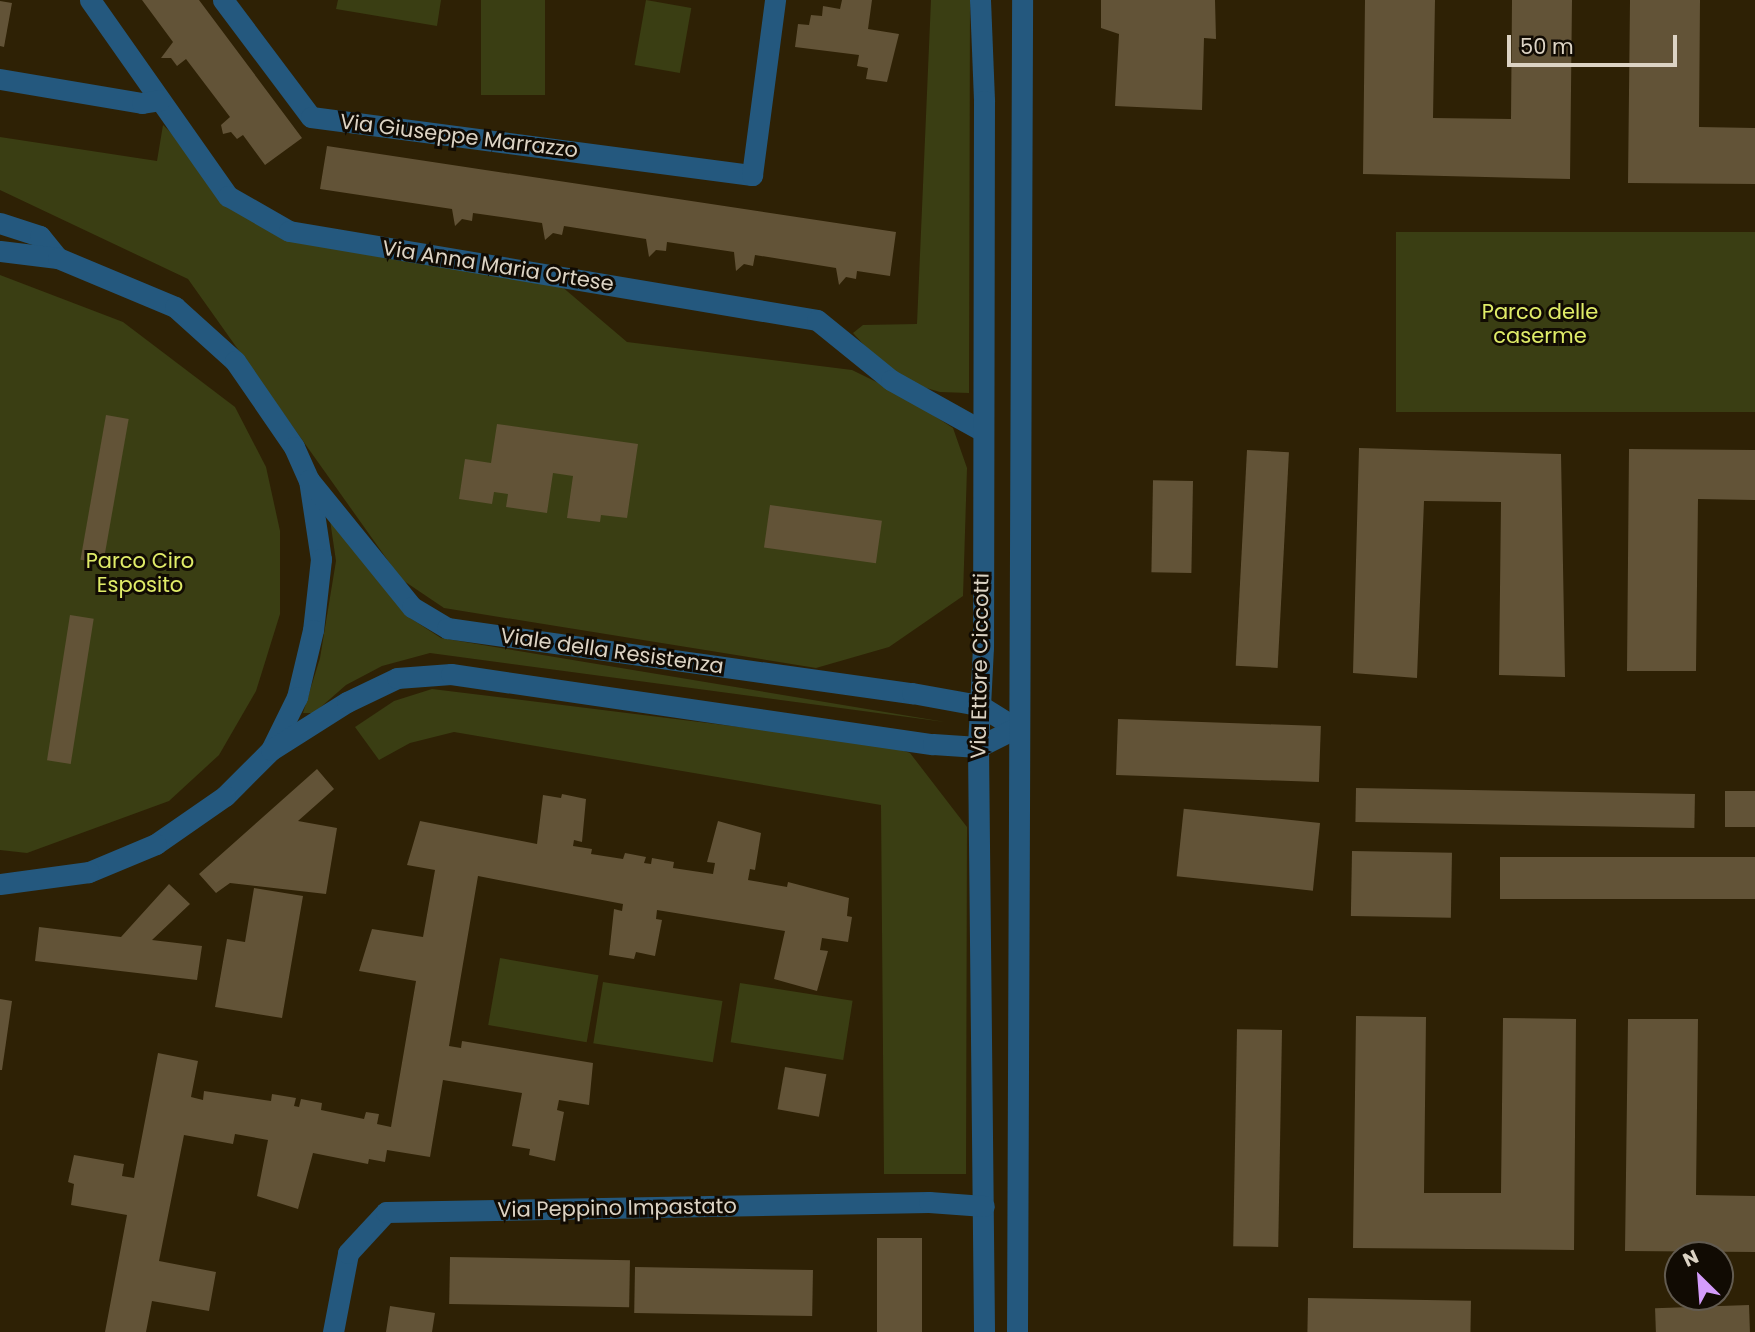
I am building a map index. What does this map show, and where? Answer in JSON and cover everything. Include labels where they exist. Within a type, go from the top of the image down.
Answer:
[{"type":"street","name":"Via Anna Maria Ortese","points":[[90,0],[228,195],[289,231],[817,320],[891,380],[981,430]]},
{"type":"street","name":"Via Giuseppe Marrazzo","points":[[223,0],[310,117],[752,174],[775,0]]},
{"type":"street","name":"Via Ettore Ciccotti","points":[[980,0],[984,100],[978,747],[984,1332]]},
{"type":"street","name":"Via Ettore Ciccotti","points":[[1017,1332],[1016,728],[1022,0]]},
{"type":"street","points":[[0,79],[142,103],[160,100]]},
{"type":"street","name":"Viale della Resistenza","points":[[0,223],[40,236],[58,258]]},
{"type":"street","name":"Viale della Resistenza","points":[[0,251],[58,258],[175,307],[236,361],[294,447],[309,480],[412,607],[447,628],[979,705]]},
{"type":"street","name":"Viale della Resistenza","points":[[271,750],[297,697],[313,630],[321,559],[309,480]]},
{"type":"street","name":"Viale della Resistenza","points":[[0,884],[89,872],[156,844],[225,796],[271,750],[347,702],[397,678],[451,674],[978,747]]},
{"type":"street","points":[[979,705],[1016,728]]},
{"type":"street","points":[[978,747],[1016,728]]},
{"type":"street","name":"Via Peppino Impastato","points":[[334,1332],[348,1253],[386,1212],[929,1202],[984,1206]]},
{"type":"green space","points":[[338,0],[441,0],[437,26],[336,9]]},
{"type":"green space","points":[[481,0],[545,0],[545,95],[481,95]]},
{"type":"green space","points":[[646,0],[691,8],[680,73],[635,65]]},
{"type":"green space","points":[[931,0],[970,0],[969,393],[940,392],[895,379],[853,333],[863,325],[917,324]]},
{"type":"green space","points":[[163,125],[247,206],[352,242],[547,274],[627,342],[852,370],[899,393],[953,428],[967,468],[963,596],[889,647],[816,668],[444,608],[401,579],[188,279],[0,190],[0,137],[157,161]]},
{"type":"green space","name":"Parco delle caserme","points":[[1396,232],[1755,232],[1755,412],[1396,412]]},
{"type":"green space","name":"Parco Ciro Esposito","points":[[0,275],[123,322],[235,407],[266,467],[280,531],[280,614],[256,691],[219,755],[169,801],[27,853],[0,850]]},
{"type":"green space","points":[[330,520],[407,616],[441,638],[945,722],[430,653],[382,666],[346,685],[314,713],[303,713],[320,658],[336,561]]},
{"type":"green space","points":[[432,689],[886,745],[910,753],[967,827],[966,1174],[884,1174],[881,805],[454,732],[410,743],[379,760],[355,727],[394,701]]},
{"type":"green space","points":[[500,958],[598,975],[587,1042],[488,1025]]},
{"type":"green space","points":[[603,982],[723,1001],[713,1062],[593,1043]]},
{"type":"green space","points":[[740,983],[853,1001],[843,1060],[731,1042]]},
{"type":"building","points":[[142,0],[199,0],[302,138],[265,165],[243,135],[237,139],[231,132],[223,134],[221,125],[230,117],[186,59],[177,66],[171,58],[161,58],[173,42]]},
{"type":"building","points":[[842,0],[872,0],[868,29],[899,34],[887,82],[866,79],[868,68],[857,66],[859,55],[795,47],[798,24],[809,25],[811,15],[822,16],[823,6],[840,9]]},
{"type":"building","points":[[1101,0],[1215,0],[1216,39],[1204,38],[1202,110],[1115,106],[1119,34],[1101,28]]},
{"type":"building","points":[[1365,0],[1435,0],[1433,118],[1511,119],[1512,0],[1572,0],[1570,179],[1363,174]]},
{"type":"building","points":[[1630,0],[1700,0],[1699,127],[1755,128],[1755,184],[1628,183]]},
{"type":"building","points":[[0,1],[12,3],[4,47],[0,46]]},
{"type":"building","points":[[327,146],[896,232],[890,276],[857,271],[856,279],[846,277],[839,285],[836,268],[755,255],[753,266],[744,264],[736,271],[734,252],[667,242],[666,251],[656,250],[649,257],[646,239],[564,226],[562,235],[553,233],[545,240],[542,223],[473,213],[472,221],[462,219],[455,226],[452,209],[320,189]]},
{"type":"building","points":[[106,415],[129,419],[103,564],[80,560]]},
{"type":"building","points":[[497,424],[638,444],[627,518],[601,515],[600,522],[567,518],[573,476],[553,473],[547,513],[506,507],[508,494],[494,492],[492,504],[459,499],[465,459],[491,463]]},
{"type":"building","points":[[1359,448],[1561,454],[1565,677],[1499,675],[1501,502],[1424,501],[1417,678],[1353,673]]},
{"type":"building","points":[[1629,449],[1755,450],[1755,500],[1698,499],[1696,671],[1627,671]]},
{"type":"building","points":[[1247,450],[1289,452],[1278,668],[1236,666]]},
{"type":"building","points":[[1153,480],[1193,481],[1191,573],[1151,572]]},
{"type":"building","points":[[770,505],[882,521],[876,563],[764,548]]},
{"type":"building","points":[[70,615],[94,619],[71,764],[47,760]]},
{"type":"building","points":[[1118,719],[1321,726],[1319,782],[1116,775]]},
{"type":"building","points":[[317,769],[334,789],[298,821],[337,828],[326,894],[230,883],[216,893],[199,874]]},
{"type":"building","points":[[1356,788],[1695,794],[1694,828],[1355,822]]},
{"type":"building","points":[[1725,791],[1755,791],[1755,827],[1725,827]]},
{"type":"building","points":[[562,794],[586,799],[582,842],[574,840],[573,846],[592,849],[591,854],[623,859],[625,853],[646,857],[644,863],[651,864],[652,858],[674,862],[673,868],[713,874],[715,863],[707,862],[718,821],[761,833],[755,870],[750,869],[748,880],[787,887],[788,882],[849,898],[847,916],[852,917],[848,942],[822,938],[820,950],[828,951],[817,991],[774,979],[785,931],[657,910],[656,919],[662,920],[655,956],[636,952],[634,959],[609,955],[614,909],[622,911],[623,904],[478,876],[449,1046],[461,1048],[462,1041],[593,1063],[589,1105],[559,1100],[557,1110],[564,1112],[555,1161],[529,1155],[530,1149],[512,1146],[522,1093],[443,1080],[430,1157],[387,1150],[385,1162],[369,1159],[368,1164],[313,1153],[298,1209],[257,1196],[268,1140],[235,1134],[233,1144],[184,1135],[159,1261],[216,1272],[209,1311],[152,1301],[146,1332],[105,1332],[127,1215],[71,1205],[74,1184],[68,1182],[74,1155],[124,1164],[122,1176],[134,1178],[158,1053],[198,1061],[191,1097],[203,1100],[204,1091],[271,1101],[272,1094],[296,1098],[294,1106],[299,1107],[301,1099],[322,1103],[321,1110],[364,1119],[366,1112],[379,1114],[377,1124],[391,1127],[416,981],[359,971],[372,929],[423,937],[435,870],[407,865],[420,821],[537,844],[543,795],[561,798]]},
{"type":"building","points":[[1184,809],[1320,823],[1313,891],[1177,876]]},
{"type":"building","points":[[1352,851],[1452,853],[1451,918],[1351,916]]},
{"type":"building","points":[[1500,857],[1755,857],[1755,899],[1500,899]]},
{"type":"building","points":[[169,884],[190,904],[152,940],[202,946],[197,980],[35,961],[39,927],[121,937]]},
{"type":"building","points":[[254,888],[303,896],[282,1018],[215,1007],[227,939],[245,942]]},
{"type":"building","points":[[0,999],[12,1001],[2,1070],[0,1070]]},
{"type":"building","points":[[1356,1016],[1426,1017],[1424,1193],[1501,1193],[1503,1018],[1576,1019],[1574,1250],[1353,1248]]},
{"type":"building","points":[[1628,1019],[1698,1019],[1696,1195],[1755,1196],[1755,1252],[1734,1252],[1734,1241],[1664,1241],[1664,1251],[1625,1251]]},
{"type":"building","points":[[1237,1029],[1282,1030],[1278,1247],[1233,1246]]},
{"type":"building","points":[[785,1067],[826,1074],[819,1117],[778,1109]]},
{"type":"building","points":[[877,1238],[922,1238],[922,1332],[877,1332]]},
{"type":"building","points":[[450,1257],[630,1260],[629,1307],[449,1304]]},
{"type":"building","points":[[635,1267],[813,1270],[812,1316],[634,1313]]},
{"type":"building","points":[[1308,1298],[1471,1301],[1470,1332],[1307,1332]]},
{"type":"building","points":[[1749,1305],[1750,1332],[1656,1332],[1655,1308],[1664,1308],[1664,1311],[1734,1311],[1734,1306]]},
{"type":"building","points":[[390,1306],[435,1313],[432,1332],[386,1332]]}]
